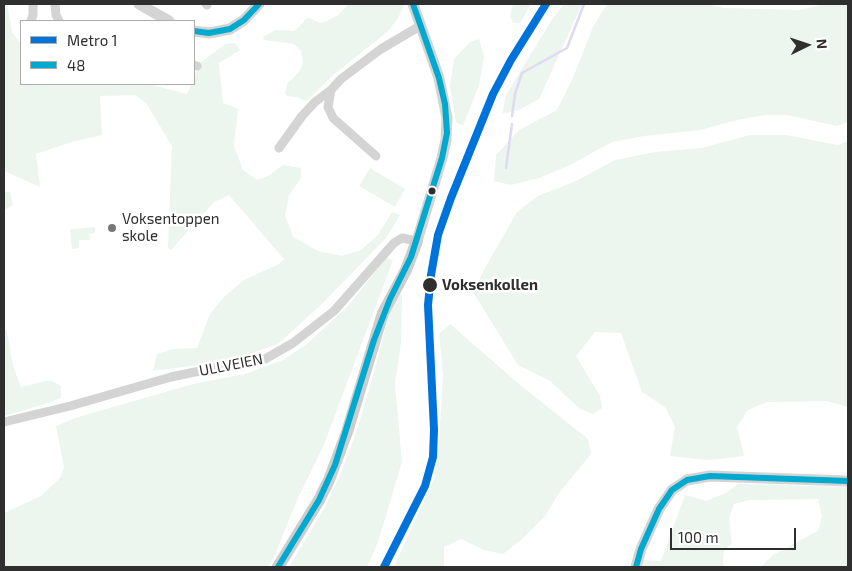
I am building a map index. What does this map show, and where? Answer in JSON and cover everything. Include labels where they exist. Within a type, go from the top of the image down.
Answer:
[{"type":"main road","points":[[278,567],[329,480],[347,432],[383,313],[406,270],[417,241]]},
{"type":"street","points":[[30,20],[33,15],[33,4]]},
{"type":"street","points":[[55,4],[58,20]]},
{"type":"street","points":[[195,31],[210,33],[230,29],[244,20],[259,4]]},
{"type":"street","points":[[413,4],[444,95],[447,111],[447,127],[442,158],[417,241]]},
{"type":"street","points":[[143,5],[167,20]]},
{"type":"street","points":[[280,148],[302,116],[315,102],[331,90],[336,83],[382,49],[420,26]]},
{"type":"street","points":[[331,90],[328,107],[333,118],[376,156]]},
{"type":"street","name":"ULLVEIEN","points":[[4,422],[70,406],[171,377],[214,368],[248,364],[270,357],[308,333],[334,311],[394,244],[402,238],[417,241]]},
{"type":"street","points":[[636,567],[641,549],[659,509],[672,490],[683,481],[696,477],[710,476],[848,481]]},
{"type":"shaded area","points":[[4,4],[7,4],[12,32],[20,43],[20,85],[152,85],[187,94],[191,85],[195,85],[195,74],[199,64],[225,44],[235,43],[240,50],[219,63],[223,103],[238,109],[234,146],[243,170],[257,180],[268,176],[283,165],[301,168],[301,178],[289,195],[285,215],[293,237],[318,251],[342,256],[361,250],[378,235],[392,212],[400,215],[386,238],[321,305],[278,344],[246,355],[198,365],[153,371],[157,354],[173,349],[197,348],[210,314],[224,297],[244,280],[279,264],[284,259],[229,195],[214,202],[171,250],[168,248],[172,146],[146,103],[135,95],[100,96],[102,135],[71,142],[36,154],[40,187],[4,171]]},
{"type":"shaded area","points":[[348,4],[403,4],[403,8],[397,20],[387,32],[333,75],[309,99],[305,101],[297,97],[287,96],[285,94],[287,84],[300,71],[303,64],[301,51],[294,44],[264,40],[263,37],[276,30],[294,31],[309,18],[320,23],[327,21],[338,15]]},
{"type":"shaded area","points":[[513,4],[531,4],[520,23],[513,23],[510,16]]},
{"type":"shaded area","points":[[564,4],[582,4],[539,99],[519,110],[502,114],[506,95],[551,21]]},
{"type":"shaded area","points":[[607,4],[707,4],[724,8],[800,10],[824,4],[848,4],[848,122],[837,126],[787,115],[765,115],[700,130],[644,136],[612,142],[570,165],[539,178],[511,185],[494,181],[496,155],[519,130],[557,110],[572,80],[593,27]]},
{"type":"shaded area","points":[[479,39],[484,57],[479,85],[463,126],[456,122],[450,86],[454,59],[470,42]]},
{"type":"shaded area","points":[[750,135],[786,135],[838,145],[848,141],[848,407],[827,401],[767,402],[748,410],[737,427],[744,456],[709,460],[670,456],[675,427],[665,407],[642,392],[621,333],[595,332],[576,356],[600,396],[602,408],[593,414],[580,409],[550,381],[518,365],[473,292],[517,212],[538,196],[576,181],[615,160],[655,152],[702,148]]},
{"type":"shaded area","points":[[370,168],[405,189],[395,207],[359,186]]},
{"type":"shaded area","points":[[4,192],[10,192],[13,205],[4,210]]},
{"type":"shaded area","points":[[95,227],[95,233],[89,234],[90,240],[79,240],[79,248],[72,249],[70,229]]},
{"type":"shaded area","points":[[386,258],[393,260],[323,447],[297,500],[274,557],[268,567],[4,567],[4,513],[41,496],[60,478],[64,467],[56,426],[75,418],[193,384],[245,374],[283,360],[307,344],[348,306]]},
{"type":"shaded area","points":[[395,289],[402,295],[401,343],[395,384],[402,462],[378,542],[367,567],[289,567],[324,509],[341,473],[358,427]]},
{"type":"shaded area","points":[[450,324],[519,384],[588,439],[591,454],[559,493],[545,516],[521,540],[503,554],[484,550],[461,539],[444,547],[444,567],[394,567],[434,479],[439,442],[443,374],[439,334]]},
{"type":"shaded area","points":[[4,327],[7,332],[13,366],[21,387],[50,380],[61,386],[61,398],[4,416]]},
{"type":"shaded area","points":[[738,484],[848,487],[848,567],[761,567],[773,555],[818,531],[822,517],[818,499],[749,500],[734,504],[729,518],[732,543],[724,551],[723,563],[725,567],[642,567],[643,560],[661,561],[685,495],[706,501],[726,493]]},
{"type":"waterway","points":[[512,116],[515,94],[522,73],[567,48],[584,4]]},
{"type":"waterway","points":[[506,168],[512,124]]},
{"type":"metro line","name":"1","points":[[384,567],[425,486],[433,457],[434,430],[428,305],[438,235],[493,94],[511,60],[546,4]]},
{"type":"transit line","name":"48","points":[[195,31],[209,33],[230,29],[244,20],[259,4]]},
{"type":"transit line","name":"48","points":[[278,567],[319,500],[335,465],[374,340],[390,299],[411,257],[442,158],[447,133],[445,104],[439,78],[413,4]]},
{"type":"transit line","name":"48","points":[[636,567],[641,549],[659,509],[672,490],[687,480],[710,476],[848,481]]},
{"type":"place","name":"Voksentoppen skole","points":[[112,228]]},
{"type":"place","name":"Voksenkollen","points":[[430,285]]}]
